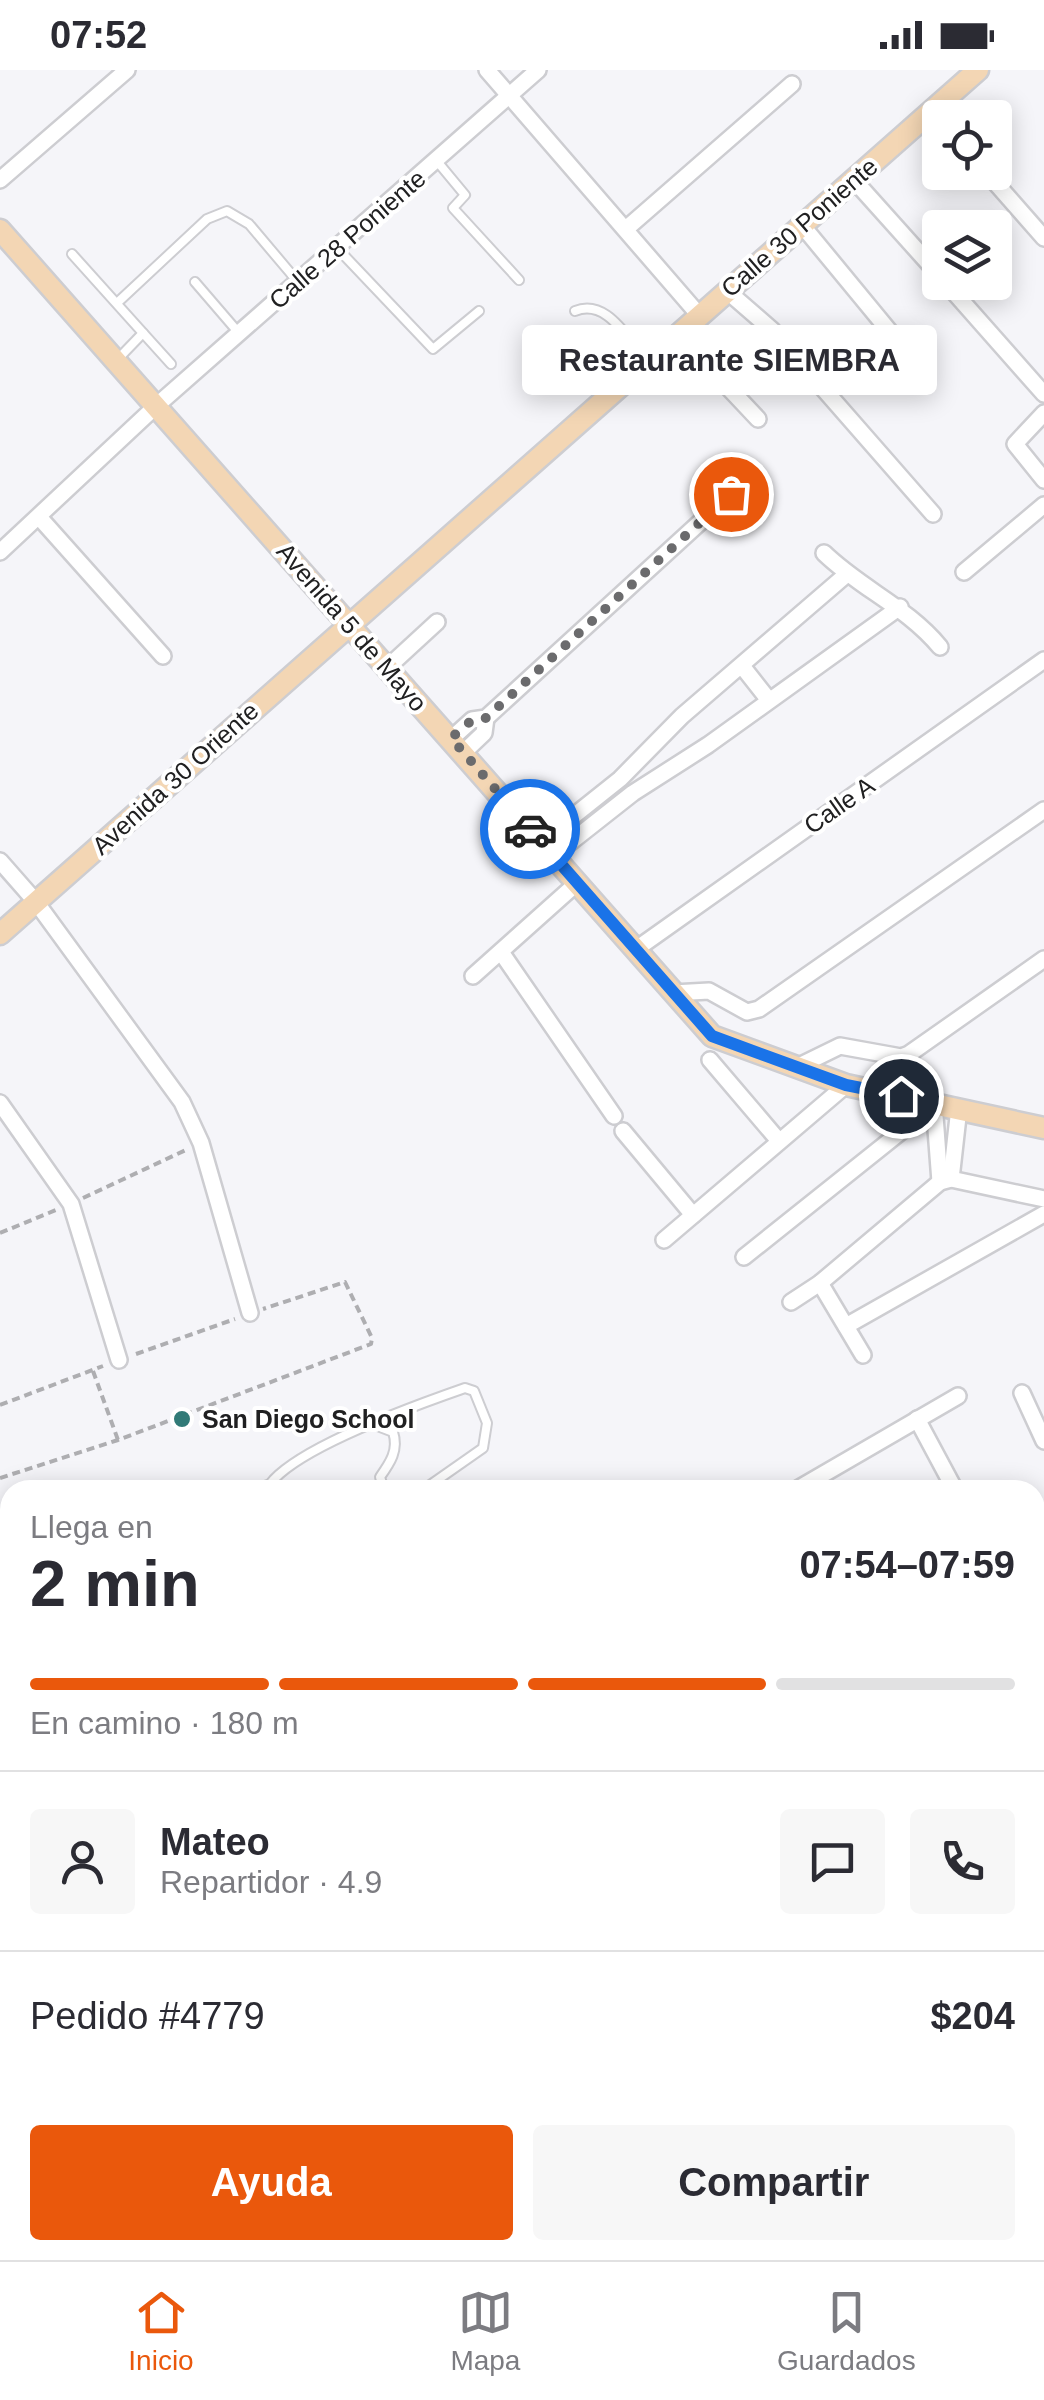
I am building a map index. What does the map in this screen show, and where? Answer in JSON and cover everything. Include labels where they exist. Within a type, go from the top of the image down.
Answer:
[{"type":"street","points":[[0,180],[127,70]]},
{"type":"street","points":[[487,70],[699,315]]},
{"type":"street","name":"Calle 28 Poniente","points":[[0,552],[156,408],[538,70]]},
{"type":"street","name":"Calle 30 Poniente","points":[[951,100],[978,70]]},
{"type":"street","points":[[627,228],[792,84]]},
{"type":"street","name":"Calle 30 Poniente","points":[[350,623],[800,224],[922,127]]},
{"type":"street","points":[[853,179],[922,256]]},
{"type":"street","points":[[1002,190],[1044,238]]},
{"type":"street","points":[[800,224],[910,355]]},
{"type":"street","name":"Avenida 5 de Mayo","points":[[0,230],[712,1036],[846,1085],[1044,1128]]},
{"type":"street","points":[[726,290],[772,330],[934,514]]},
{"type":"street","points":[[962,300],[1044,394]]},
{"type":"street","points":[[677,333],[758,418]]},
{"type":"street","points":[[1044,413],[1015,444],[1044,480]]},
{"type":"street","points":[[457,746],[472,720],[486,718],[731,494]]},
{"type":"street","points":[[964,572],[1044,505]]},
{"type":"street","points":[[39,517],[163,656]]},
{"type":"street","points":[[824,553],[847,574],[900,606],[940,647]]},
{"type":"street","points":[[547,849],[682,716],[847,574]]},
{"type":"street","points":[[547,849],[900,606]]},
{"type":"street","points":[[387,668],[437,622]]},
{"type":"street","name":"Avenida 30 Oriente","points":[[0,934],[350,623]]},
{"type":"street","name":"Calle A","points":[[634,950],[1044,660]]},
{"type":"street","points":[[742,666],[768,700]]},
{"type":"street","points":[[672,993],[709,991],[747,1012],[759,1010],[1044,810]]},
{"type":"street","points":[[0,862],[36,902],[182,1102],[201,1143],[250,1314]]},
{"type":"street","points":[[473,976],[576,884]]},
{"type":"street","points":[[501,952],[614,1116]]},
{"type":"street","points":[[794,1068],[840,1046],[901,1057],[909,1054],[1044,959]]},
{"type":"street","points":[[710,1060],[779,1142]]},
{"type":"street","points":[[664,1240],[846,1085]]},
{"type":"street","points":[[931,1102],[946,1180]]},
{"type":"street","points":[[744,1257],[902,1130],[931,1102]]},
{"type":"street","points":[[0,1103],[72,1204],[119,1360]]},
{"type":"street","points":[[791,1302],[820,1283],[946,1180],[959,1108]]},
{"type":"street","points":[[623,1131],[694,1215]]},
{"type":"street","points":[[946,1180],[1044,1199]]},
{"type":"street","points":[[846,1326],[1044,1214]]},
{"type":"street","points":[[820,1283],[863,1356]]},
{"type":"street","points":[[1022,1393],[1044,1441]]},
{"type":"street","points":[[824,1480],[958,1396]]},
{"type":"street","points":[[917,1419],[949,1480]]},
{"type":"lane","points":[[436,160],[466,195],[453,208],[519,280]]},
{"type":"lane","points":[[116,303],[206,219],[228,211],[248,224],[298,282]]},
{"type":"lane","points":[[336,248],[433,349],[479,311]]},
{"type":"lane","points":[[72,254],[170,364]]},
{"type":"lane","points":[[195,282],[240,334]]},
{"type":"lane","points":[[575,311],[588,306],[602,310],[648,360]]},
{"type":"lane","points":[[116,360],[143,333]]},
{"type":"lane","points":[[711,336],[732,360],[716,375]]},
{"type":"lane","points":[[275,1480],[294,1463],[372,1424],[465,1388],[474,1391],[487,1422],[483,1448],[437,1480]]},
{"type":"lane","points":[[372,1424],[393,1432],[396,1440],[381,1480]]},
{"type":"path","points":[[0,1233],[201,1143]]},
{"type":"path","points":[[0,1404],[345,1282],[372,1338],[371,1344],[118,1440],[0,1478]]},
{"type":"path","points":[[93,1371],[118,1440]]},
{"type":"way so far","points":[[530,829],[451,738],[472,720],[486,718],[731,494]]},
{"type":"place","name":"Restaurante SIEMBRA","points":[[731,494]]},
{"type":"place","name":"San Diego School","points":[[182,1419]]},
{"type":"route","points":[[530,829],[712,1036],[846,1085],[901,1096]]}]
